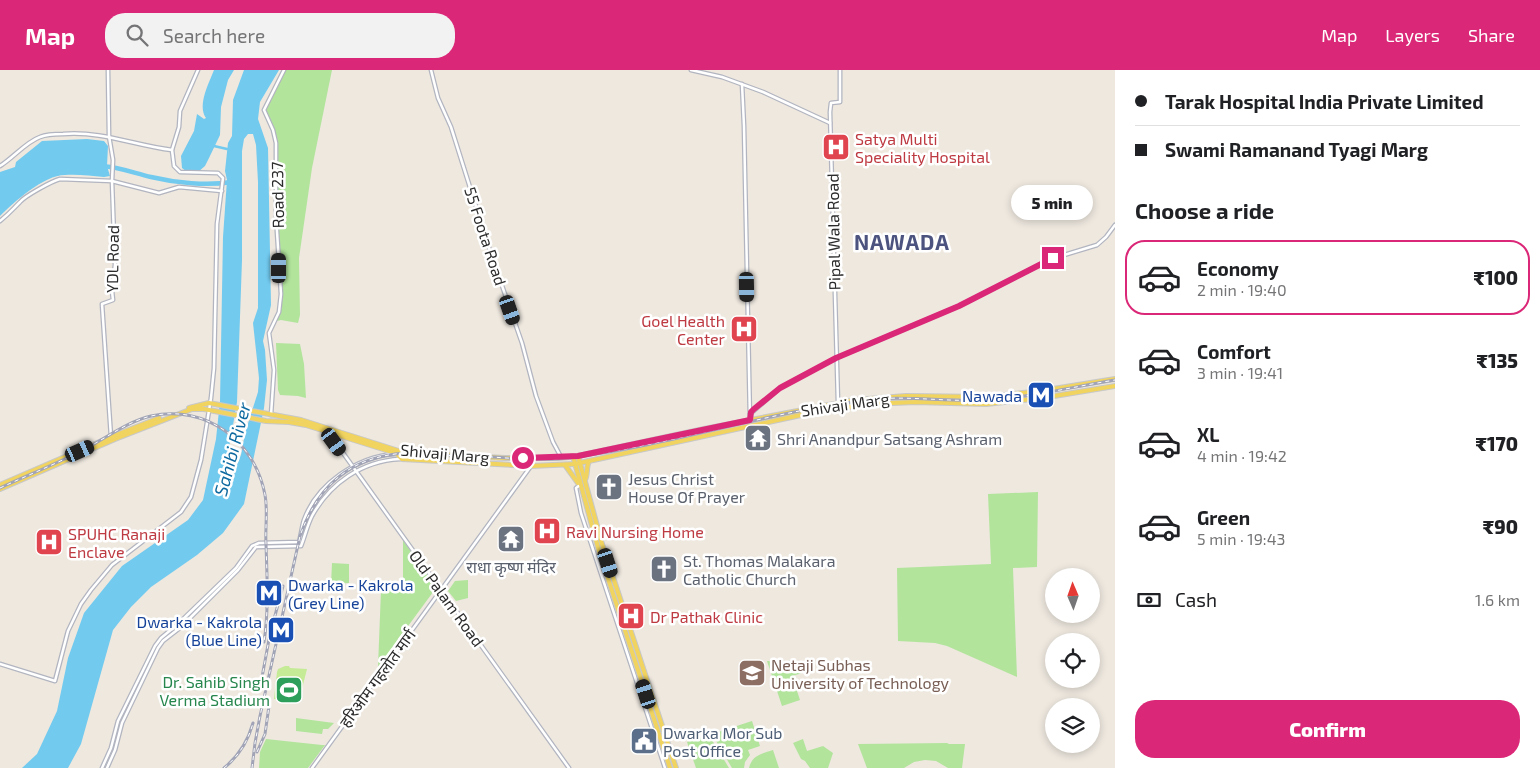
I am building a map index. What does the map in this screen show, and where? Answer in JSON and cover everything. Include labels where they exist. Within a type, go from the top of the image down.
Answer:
[{"type":"main road","name":"Shivaji Marg","points":[[0,490],[111,439],[186,411],[200,409],[266,421],[289,422],[328,429],[405,452],[505,458],[561,457],[578,456],[719,426],[872,398],[906,396],[986,397],[1041,391],[1115,378]]},
{"type":"main road","name":"Shivaji Marg","points":[[0,485],[174,413],[210,403],[301,420],[396,453],[402,458],[531,466],[580,463],[801,415],[868,404],[908,402],[986,404],[1042,398],[1115,386]]},
{"type":"main road","points":[[952,403],[953,397]]},
{"type":"main road","points":[[727,425],[729,430]]},
{"type":"main road","points":[[719,426],[722,432]]},
{"type":"main road","points":[[396,453],[405,452],[408,458]]},
{"type":"main road","points":[[573,456],[604,568],[664,758],[670,768]]},
{"type":"main road","points":[[578,456],[602,544],[676,768]]},
{"type":"main road","points":[[585,481],[589,461]]},
{"type":"main road","points":[[565,465],[580,485]]},
{"type":"street","name":"YDL Road","points":[[108,70],[109,136],[113,162],[115,265],[112,291],[113,300],[102,304],[111,439]]},
{"type":"street","points":[[0,664],[55,682],[68,630],[81,604],[112,565],[181,512],[188,503],[195,484],[210,410],[214,368],[217,224],[223,178],[218,173],[178,171],[174,168],[172,150],[179,127],[180,111],[198,70]]},
{"type":"street","name":"Road 237","points":[[271,415],[274,370],[269,333],[279,312],[280,294],[276,216],[276,143],[273,130],[264,110],[284,70]]},
{"type":"street","name":"55 Foota Road","points":[[431,70],[438,98],[451,127],[491,254],[522,342],[536,396],[553,442],[561,457]]},
{"type":"street","points":[[691,70],[770,94],[830,122]]},
{"type":"street","name":"Pipal Wala Road","points":[[838,403],[830,122],[831,103],[840,102],[840,70]]},
{"type":"street","points":[[742,84],[750,420]]},
{"type":"street","points":[[0,166],[40,136],[80,133],[109,136],[172,150]]},
{"type":"street","points":[[0,221],[13,211],[20,200],[54,180],[112,181],[159,193],[178,187],[222,191]]},
{"type":"street","points":[[750,414],[780,388],[836,358],[959,306],[1051,259],[1097,245],[1115,225]]},
{"type":"street","name":"Old Palam Road","points":[[328,429],[352,467],[569,768]]},
{"type":"street","points":[[108,768],[122,722],[161,644],[181,627],[232,576],[256,547],[299,542],[304,520],[320,494],[336,478],[352,467],[378,456],[396,453]]},
{"type":"street","points":[[102,768],[111,748],[123,711],[158,642],[236,568],[252,546],[258,543],[301,546],[312,515],[328,492],[341,480],[371,464],[388,459],[402,458]]},
{"type":"street","name":"हरिओम गहलोत मार्ग","points":[[312,768],[531,466]]},
{"type":"street","points":[[664,758],[665,768]]},
{"type":"green space","points":[[285,70],[332,70],[312,168],[299,258],[300,315],[298,323],[277,321],[281,296],[277,215],[278,143],[266,111],[266,107]]},
{"type":"green space","points":[[276,343],[300,344],[304,364],[306,398],[280,395],[278,390]]},
{"type":"green space","points":[[1038,492],[1037,567],[1013,568],[1017,677],[947,646],[935,643],[898,641],[897,568],[991,564],[988,494]]},
{"type":"green space","points":[[403,540],[436,588],[378,667],[381,590],[403,589]]},
{"type":"green space","points":[[332,563],[349,564],[349,583],[331,584]]},
{"type":"green space","points":[[468,580],[468,598],[456,601],[448,591],[455,581]]},
{"type":"green space","points":[[767,661],[787,662],[791,673],[812,667],[813,670],[792,676],[800,700],[782,706]]},
{"type":"green space","name":"Dr. Sahib Singh Verma Stadium","points":[[285,666],[307,669],[299,701],[274,699],[278,669]]},
{"type":"green space","points":[[296,718],[334,723],[328,729],[323,729],[322,734],[296,731]]},
{"type":"green space","points":[[752,721],[760,746],[748,750],[750,755],[745,762],[744,768],[732,768],[712,734]]},
{"type":"green space","points":[[709,735],[729,768],[696,768],[687,742]]},
{"type":"green space","points":[[266,739],[325,745],[308,768],[259,768],[260,752]]},
{"type":"green space","points":[[803,739],[807,751],[823,746],[833,753],[828,768],[810,768],[801,759],[793,743]]},
{"type":"green space","points":[[858,744],[965,744],[962,768],[948,768],[936,761],[925,760],[914,762],[904,768],[867,768]]},
{"type":"green space","points":[[773,750],[779,768],[749,768],[752,760],[761,754]]},
{"type":"water","points":[[214,70],[234,70],[228,80],[221,107],[220,135],[205,166],[198,172],[186,171],[182,168],[181,156],[194,131],[197,114],[204,119],[206,118],[203,101]]},
{"type":"water","points":[[244,70],[279,70],[260,102],[258,119],[268,148],[271,305],[263,341],[267,380],[264,408],[244,504],[223,533],[197,555],[151,587],[131,607],[113,630],[81,744],[68,768],[22,768],[37,754],[57,711],[68,658],[84,613],[122,566],[188,520],[203,500],[216,439],[220,401],[223,237],[227,180],[225,171],[228,143],[232,136],[233,100]],"holes":[[[248,134],[253,134],[256,145],[258,182],[258,308],[253,323],[259,378],[258,392],[245,433],[241,455],[232,476],[227,478],[225,471],[237,402],[242,260],[242,151],[244,139]]]},
{"type":"water","points":[[87,139],[104,141],[108,146],[107,166],[110,176],[70,175],[48,179],[30,190],[0,216],[0,172],[15,167],[16,162],[42,141]]},
{"type":"waterway","points":[[214,146],[227,149]]},
{"type":"waterway","points":[[102,166],[181,182],[202,184],[232,182]]},
{"type":"railway","points":[[252,768],[260,716],[300,536],[307,518],[327,488],[352,468],[368,460],[405,453],[523,459],[565,458],[650,444],[837,404],[889,398],[1001,399],[1115,380]]},
{"type":"railway","points":[[0,488],[73,455],[133,422],[151,416],[171,414],[191,416],[209,421],[239,443],[251,458],[265,495],[267,617],[264,642]]},
{"type":"railway","points":[[260,688],[270,634],[283,586]]},
{"type":"railway","points":[[257,752],[265,734],[269,706]]},
{"type":"railway","points":[[224,768],[242,748],[253,723]]},
{"type":"place","name":"Satya Multi Speciality Hospital","points":[[836,147]]},
{"type":"place","name":"Goel Health Center","points":[[744,329]]},
{"type":"place","name":"Nawada","points":[[1041,395]]},
{"type":"place","name":"Shri Anandpur Satsang Ashram","points":[[758,438]]},
{"type":"place","name":"Jesus Christ House Of Prayer","points":[[609,487]]},
{"type":"place","name":"Ravi Nursing Home","points":[[547,531]]},
{"type":"place","name":"राधा कृष्ण मंदिर","points":[[511,539]]},
{"type":"place","name":"SPUHC Ranaji Enclave","points":[[49,542]]},
{"type":"place","name":"St. Thomas Malakara Catholic Church","points":[[664,569]]},
{"type":"place","name":"Dwarka - Kakrola (Grey Line)","points":[[269,593]]},
{"type":"place","name":"Dr Pathak Clinic","points":[[631,616]]},
{"type":"place","name":"Dwarka - Kakrola (Blue Line)","points":[[281,630]]},
{"type":"place","name":"Netaji Subhas University of Technology","points":[[752,673]]},
{"type":"place","name":"Dr. Sahib Singh Verma Stadium","points":[[289,690]]},
{"type":"place","name":"Dwarka Mor Sub Post Office","points":[[644,741]]},
{"type":"district","name":"NAWADA","points":[[902,241]]},
{"type":"route","points":[[523,458],[578,456],[750,420],[750,414],[754,409],[780,388],[808,372],[855,349],[959,306],[1053,258]]},
{"type":"water label","name":"Sahibi River","points":[[232,449]]}]
